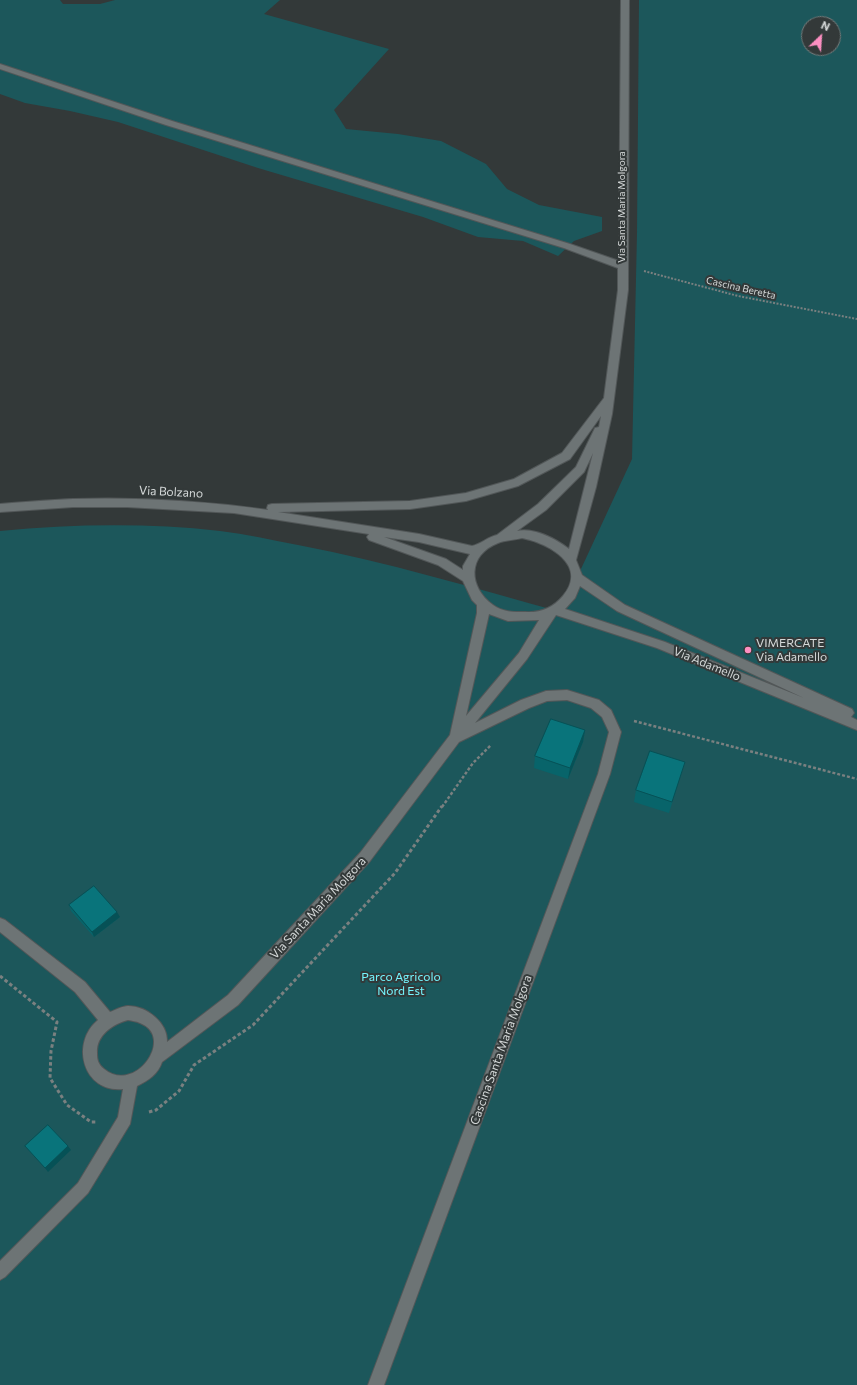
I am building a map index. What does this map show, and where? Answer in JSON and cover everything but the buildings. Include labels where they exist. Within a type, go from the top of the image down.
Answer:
[{"type":"street","name":"Via Santa Maria Molgora","points":[[571,559],[585,508],[607,414],[622,290],[625,0]]},
{"type":"street","points":[[0,66],[169,123],[567,246],[622,266]]},
{"type":"street","points":[[234,509],[410,505],[466,497],[518,482],[566,456],[609,399]]},
{"type":"street","name":"Via Santa Maria Molgora","points":[[499,538],[542,507],[580,469],[607,414]]},
{"type":"street","name":"Via Bolzano","points":[[0,508],[73,503],[113,503],[234,509],[419,538],[472,550],[479,549]]},
{"type":"street","name":"Via Bolzano","points":[[339,526],[408,548],[442,562],[468,578]]},
{"type":"street","points":[[522,534],[545,539],[564,551],[571,559],[575,568],[575,587],[571,596],[553,611],[540,616],[516,618],[492,610],[483,604],[470,588],[468,578],[470,563],[479,549],[488,542],[499,538],[522,534]]},
{"type":"street","name":"Via Adamello","points":[[576,577],[621,608],[857,717]]},
{"type":"street","points":[[455,738],[481,620],[483,604]]},
{"type":"street","name":"Via Santa Maria Molgora","points":[[159,1057],[233,1000],[365,858],[455,738],[523,656],[553,611]]},
{"type":"street","name":"Via Adamello","points":[[553,611],[661,645],[857,725]]},
{"type":"street","points":[[455,738],[525,704],[546,696],[567,695],[595,704],[607,714]]},
{"type":"street","name":"Cascina Santa Maria Molgora","points":[[376,1385],[604,774],[615,732],[607,714]]},
{"type":"street","points":[[0,924],[80,988],[107,1020]]},
{"type":"street","points":[[128,1013],[139,1014],[149,1018],[156,1026],[161,1035],[162,1046],[159,1057],[152,1067],[142,1076],[131,1081],[118,1082],[106,1079],[97,1073],[91,1063],[89,1052],[91,1040],[97,1029],[107,1020],[117,1015],[128,1013]]},
{"type":"street","points":[[0,1272],[83,1188],[124,1119],[131,1081]]},
{"type":"path","name":"Cascina Beretta","points":[[622,266],[738,296],[857,319]]},
{"type":"path","points":[[607,714],[857,779]]},
{"type":"path","points":[[0,976],[57,1022],[51,1051],[50,1078],[67,1105],[91,1122],[124,1119],[156,1110],[179,1091],[194,1065],[253,1025],[395,873],[473,763],[494,742]]},
{"type":"green space","points":[[0,0],[60,0],[63,4],[100,4],[115,0],[280,0],[264,14],[389,49],[334,110],[346,129],[398,134],[441,141],[486,164],[507,189],[539,205],[602,217],[602,231],[574,241],[558,256],[523,241],[478,237],[423,217],[258,168],[118,122],[25,103],[0,94]]},
{"type":"green space","name":"Parco Agricolo Nord Est","points":[[639,0],[857,0],[857,1385],[0,1385],[0,531],[110,525],[193,528],[230,532],[364,559],[561,612],[632,459],[637,233]]},
{"type":"place","name":"VIMERCATE Via Adamello","points":[[748,650]]}]
